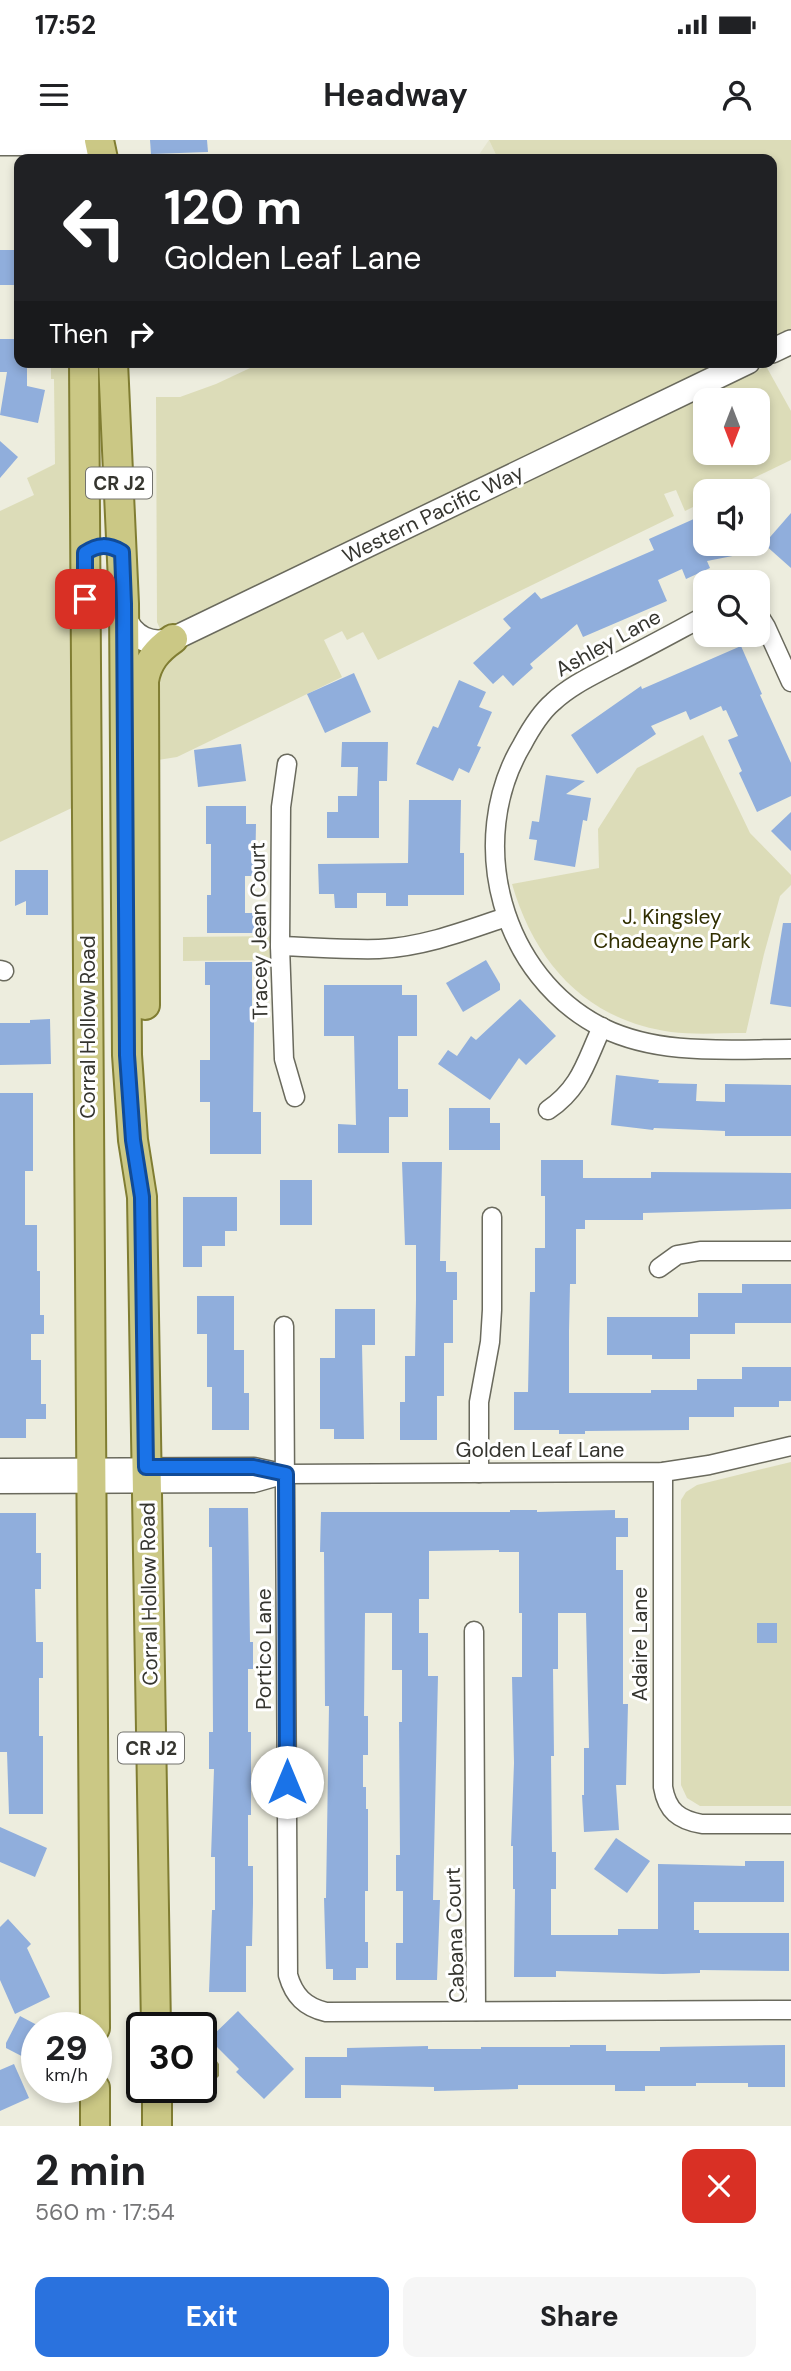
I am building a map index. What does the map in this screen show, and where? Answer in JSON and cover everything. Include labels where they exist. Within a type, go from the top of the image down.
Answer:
[{"type":"main road","name":"Corral Hollow Road","points":[[84,368],[95,2012]]},
{"type":"main road","name":"Corral Hollow Road","points":[[113,368],[124,616],[127,1055],[133,1140],[142,1197],[156,2012]]},
{"type":"main road","points":[[85,553],[93,547],[103,545],[122,552]]},
{"type":"main road","points":[[142,1197],[146,1111],[144,681],[155,653],[173,639]]},
{"type":"main road","points":[[95,2103],[96,2126]]},
{"type":"main road","points":[[157,2103],[158,2126]]},
{"type":"street","points":[[0,146],[98,151]]},
{"type":"street","name":"Western Pacific Way","points":[[124,616],[131,630],[143,639],[158,643],[173,639],[736,368]]},
{"type":"street","name":"Ashley Lane","points":[[693,622],[572,686],[551,703],[532,727],[512,760],[500,799],[494,852],[506,917],[519,947],[555,993],[576,1011],[603,1027],[635,1041],[665,1047],[791,1049]]},
{"type":"street","points":[[770,635],[791,682]]},
{"type":"street","name":"Tracey Jean Court","points":[[287,764],[281,807],[280,946],[284,1059],[295,1097]]},
{"type":"street","points":[[280,946],[379,949],[414,945],[506,917]]},
{"type":"street","points":[[548,1110],[563,1100],[576,1085],[603,1027]]},
{"type":"street","points":[[479,1473],[479,1402],[490,1342],[492,1310],[492,1217]]},
{"type":"street","points":[[659,1268],[677,1255],[700,1251],[791,1251]]},
{"type":"street","name":"Portico Lane","points":[[284,1326],[288,1975],[292,1990],[313,2009],[326,2012],[476,2011]]},
{"type":"street","name":"Golden Leaf Lane","points":[[0,1484],[91,1476],[147,1475],[254,1483],[286,1474],[663,1472],[709,1465],[791,1446]]},
{"type":"street","name":"Golden Leaf Lane","points":[[0,1468],[91,1476]]},
{"type":"street","name":"Adaire Lane","points":[[663,1472],[665,1800],[674,1813],[690,1822],[791,1824]]},
{"type":"street","name":"Cabana Court","points":[[474,1631],[476,2011],[791,2010]]},
{"type":"shaded area","points":[[489,140],[496,154],[479,154]]},
{"type":"green space","points":[[489,140],[791,140],[791,336],[777,343],[777,154],[496,154]]},
{"type":"green space","points":[[51,368],[73,368],[76,806],[0,842],[0,511],[34,495],[27,478],[55,464],[54,379],[51,379]]},
{"type":"green space","points":[[250,368],[724,368],[179,631],[161,631],[157,622],[156,397],[180,397]]},
{"type":"green space","points":[[767,368],[791,411],[791,460],[752,479],[693,479],[693,507],[685,511],[676,490],[664,494],[674,516],[378,660],[363,632],[347,640],[342,631],[324,640],[342,677],[177,757],[158,760],[158,669],[176,650],[693,401],[693,466],[770,466],[770,388],[720,388]]},
{"type":"green space","name":"J. Kingsley Chadeayne Park","points":[[703,735],[750,833],[791,875],[791,885],[780,896],[746,1033],[671,1032],[614,1015],[589,1001],[568,983],[550,962],[522,913],[512,884],[599,868],[598,829],[637,768]]},
{"type":"green space","points":[[275,936],[275,960],[183,961],[183,937]]},
{"type":"green space","points":[[791,1462],[791,1806],[700,1806],[687,1798],[681,1785],[681,1500],[686,1492],[697,1485]]},
{"type":"building","points":[[150,140],[207,140],[208,152],[151,154]]},
{"type":"building","points":[[0,250],[14,250],[14,285],[0,285]]},
{"type":"building","points":[[0,339],[14,339],[14,368],[27,368],[27,386],[45,390],[38,423],[0,415],[7,372],[0,372]]},
{"type":"building","points":[[0,441],[18,457],[0,478]]},
{"type":"building","points":[[791,513],[791,568],[770,549],[770,537]]},
{"type":"building","points":[[693,519],[693,556],[732,556],[707,561],[710,568],[693,570],[693,576],[686,579],[682,569],[658,580],[667,601],[583,637],[577,624],[530,664],[533,668],[513,686],[503,675],[493,684],[473,663],[511,628],[503,619],[535,592],[541,599],[654,550],[649,539]]},
{"type":"building","points":[[741,647],[791,763],[791,796],[757,812],[739,773],[742,771],[728,740],[738,736],[726,710],[723,711],[721,706],[690,720],[686,711],[651,726],[656,734],[597,774],[571,735],[641,686],[642,689]]},
{"type":"building","points":[[354,673],[371,712],[325,733],[307,694]]},
{"type":"building","points":[[459,680],[486,692],[479,707],[492,712],[469,773],[459,768],[453,781],[416,764],[433,726],[438,728]]},
{"type":"building","points":[[342,742],[388,742],[387,781],[379,781],[379,838],[327,838],[327,812],[338,812],[338,796],[357,796],[358,767],[341,767]]},
{"type":"building","points":[[241,744],[246,781],[198,787],[194,750]]},
{"type":"building","points":[[546,775],[585,781],[566,794],[591,798],[587,821],[583,820],[575,867],[534,860],[537,840],[529,839],[532,821],[539,822]]},
{"type":"building","points":[[409,800],[461,800],[460,853],[464,853],[464,895],[408,895],[408,906],[386,906],[386,893],[357,893],[357,908],[335,908],[334,894],[319,894],[318,864],[408,863]]},
{"type":"building","points":[[206,806],[246,806],[246,824],[256,824],[255,876],[245,876],[245,913],[257,913],[257,933],[207,933],[207,895],[211,895],[211,844],[206,844]]},
{"type":"building","points":[[791,812],[791,851],[771,831]]},
{"type":"building","points":[[15,870],[48,870],[48,915],[26,915],[26,901],[15,906]]},
{"type":"building","points":[[783,923],[791,923],[791,1007],[770,1004]]},
{"type":"building","points":[[486,960],[500,984],[500,990],[463,1012],[446,983]]},
{"type":"building","points":[[205,962],[252,962],[253,1112],[261,1112],[261,1154],[210,1154],[210,1102],[200,1102],[200,1060],[210,1060],[210,985],[205,985]]},
{"type":"building","points":[[324,985],[402,985],[402,995],[417,995],[417,1036],[398,1036],[398,1089],[408,1089],[408,1117],[389,1117],[389,1153],[338,1153],[338,1124],[356,1125],[354,1036],[324,1036]]},
{"type":"building","points":[[520,999],[556,1036],[526,1065],[519,1058],[490,1100],[438,1064],[448,1050],[457,1056],[471,1036],[476,1040]]},
{"type":"building","points":[[50,1019],[51,1064],[0,1065],[0,1023],[30,1023],[30,1020]]},
{"type":"building","points":[[616,1075],[659,1080],[658,1083],[697,1084],[696,1101],[725,1102],[725,1084],[791,1085],[791,1136],[725,1136],[725,1131],[653,1130],[611,1125]]},
{"type":"building","points":[[0,1093],[33,1093],[33,1171],[25,1171],[25,1225],[37,1225],[37,1271],[40,1271],[40,1315],[44,1315],[44,1334],[31,1334],[31,1360],[41,1360],[41,1404],[46,1404],[46,1419],[26,1419],[26,1438],[0,1438]]},
{"type":"building","points":[[449,1108],[490,1108],[490,1123],[500,1123],[500,1150],[449,1150]]},
{"type":"building","points":[[541,1160],[583,1160],[583,1178],[651,1178],[651,1172],[791,1173],[791,1209],[643,1213],[643,1220],[585,1220],[585,1229],[576,1229],[576,1284],[570,1284],[569,1393],[697,1390],[697,1379],[742,1379],[742,1367],[791,1367],[791,1401],[779,1401],[779,1407],[734,1407],[734,1417],[689,1417],[689,1430],[585,1431],[585,1434],[559,1434],[559,1430],[514,1430],[514,1392],[528,1392],[530,1292],[535,1292],[535,1248],[545,1248],[545,1196],[541,1196]]},
{"type":"building","points":[[402,1162],[442,1162],[440,1261],[446,1261],[446,1272],[457,1272],[457,1300],[453,1300],[453,1343],[444,1343],[444,1396],[437,1396],[437,1440],[400,1440],[400,1402],[405,1402],[405,1356],[415,1356],[416,1300],[416,1245],[405,1245]]},
{"type":"building","points":[[280,1180],[312,1180],[312,1225],[280,1225]]},
{"type":"building","points":[[183,1197],[237,1197],[237,1231],[225,1231],[225,1246],[202,1246],[202,1267],[183,1267]]},
{"type":"building","points":[[742,1284],[791,1284],[791,1323],[735,1323],[735,1334],[690,1334],[690,1359],[652,1359],[652,1355],[607,1355],[607,1317],[698,1317],[698,1293],[742,1293]]},
{"type":"building","points":[[197,1296],[234,1296],[234,1350],[244,1350],[244,1393],[249,1393],[249,1430],[212,1430],[212,1387],[207,1387],[207,1334],[197,1334]]},
{"type":"building","points":[[335,1309],[375,1309],[375,1345],[362,1345],[364,1439],[334,1439],[334,1429],[320,1429],[320,1358],[335,1358]]},
{"type":"building","points":[[209,1508],[248,1508],[250,1642],[253,1642],[253,1669],[248,1669],[251,1815],[248,1815],[248,1866],[253,1866],[253,1903],[252,1946],[246,1946],[246,1992],[209,1992],[212,1910],[215,1910],[215,1857],[211,1857],[214,1769],[209,1769],[209,1732],[213,1732],[212,1547],[209,1547]]},
{"type":"building","points":[[615,1510],[615,1518],[628,1518],[628,1537],[616,1537],[616,1570],[623,1570],[623,1704],[628,1704],[626,1785],[616,1785],[619,1830],[584,1832],[584,1748],[589,1748],[586,1613],[558,1613],[558,1669],[553,1669],[554,1756],[551,1756],[552,1852],[556,1852],[556,1889],[551,1889],[551,1935],[618,1935],[618,1929],[658,1929],[658,1864],[745,1866],[745,1861],[784,1861],[784,1902],[694,1902],[694,1930],[699,1930],[699,1933],[789,1933],[789,1971],[700,1970],[700,1973],[663,1974],[556,1971],[556,1977],[514,1977],[515,1889],[511,1846],[514,1763],[512,1677],[522,1677],[522,1613],[519,1613],[519,1552],[499,1550],[429,1551],[429,1599],[419,1599],[419,1633],[428,1633],[428,1676],[438,1676],[433,1900],[440,1900],[437,1980],[396,1980],[396,1943],[403,1943],[403,1891],[396,1891],[396,1855],[400,1855],[399,1722],[402,1722],[402,1670],[392,1670],[392,1613],[365,1613],[364,1716],[368,1716],[368,1755],[363,1755],[363,1787],[366,1787],[368,1809],[365,1942],[368,1942],[368,1968],[356,1968],[356,1980],[333,1980],[333,1969],[326,1969],[324,1898],[329,1706],[325,1706],[324,1552],[320,1552],[321,1512]]},
{"type":"building","points":[[0,1513],[36,1513],[36,1553],[41,1553],[41,1589],[35,1589],[36,1642],[43,1642],[43,1678],[39,1678],[39,1736],[43,1736],[43,1814],[9,1814],[7,1752],[0,1752]]},
{"type":"building","points":[[757,1623],[777,1623],[777,1643],[757,1643]]},
{"type":"building","points":[[0,1827],[47,1848],[35,1877],[0,1862]]},
{"type":"building","points":[[616,1838],[650,1861],[627,1893],[594,1869]]},
{"type":"building","points":[[8,1919],[31,1944],[27,1948],[50,1997],[15,2014],[0,1980],[0,1927]]},
{"type":"building","points":[[238,2011],[294,2069],[264,2099],[236,2072],[239,2069],[217,2047],[217,2031]]},
{"type":"building","points":[[21,2017],[21,2056],[6,2048],[6,2043]]},
{"type":"building","points":[[606,2045],[606,2051],[660,2051],[660,2047],[785,2045],[785,2087],[748,2087],[748,2083],[696,2083],[696,2086],[645,2086],[645,2091],[615,2091],[615,2085],[518,2085],[518,2089],[434,2091],[434,2087],[341,2085],[341,2098],[305,2098],[305,2057],[347,2057],[347,2048],[428,2046],[428,2049],[481,2049]]},
{"type":"building","points":[[14,2064],[21,2080],[21,2102],[0,2111],[0,2070]]},
{"type":"route","points":[[85,599],[85,553],[93,547],[103,545],[122,552],[127,1055],[133,1140],[142,1197],[146,1467],[254,1467],[286,1474],[287,1782]]}]
